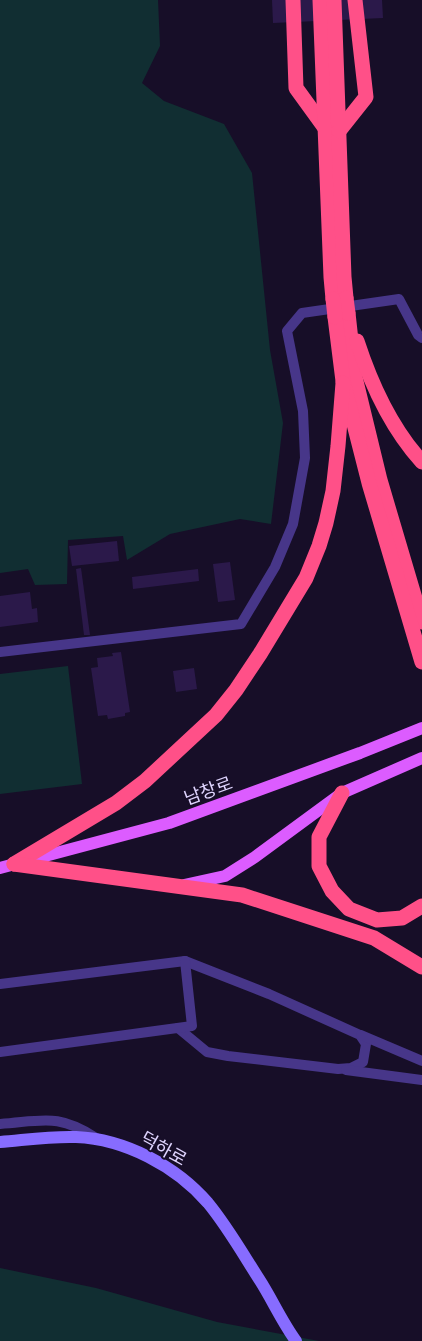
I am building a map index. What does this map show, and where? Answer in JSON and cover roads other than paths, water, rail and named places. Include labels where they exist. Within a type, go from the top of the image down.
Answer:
[{"type":"highway","points":[[293,0],[296,88],[332,130]]},
{"type":"highway","points":[[320,0],[332,130]]},
{"type":"highway","points":[[334,0],[331,277],[344,315],[355,377],[380,480],[422,622]]},
{"type":"highway","points":[[332,130],[366,97],[355,0]]},
{"type":"highway","points":[[7,866],[116,804],[145,781],[216,716],[260,654],[306,578],[326,523],[333,491],[338,446],[343,383],[344,315]]},
{"type":"highway","points":[[344,315],[367,371],[388,414],[422,462]]},
{"type":"highway","points":[[343,383],[369,483],[422,662]]},
{"type":"highway","points":[[402,554],[422,596]]},
{"type":"highway","points":[[342,793],[319,837],[319,866],[332,891],[349,908],[377,920],[402,918],[422,906]]},
{"type":"highway","points":[[7,866],[242,895],[374,938],[422,967]]},
{"type":"main road","name":"남창로","points":[[7,866],[169,823],[360,753],[422,728]]},
{"type":"main road","points":[[178,887],[225,876],[342,793],[422,758]]},
{"type":"main road","name":"덕하로","points":[[0,1142],[74,1137],[97,1139],[126,1147],[150,1158],[185,1180],[208,1204],[260,1281],[295,1340]]},
{"type":"street","points":[[0,652],[241,624],[275,567],[293,524],[305,458],[303,411],[287,332],[302,313],[399,299],[418,335],[422,338]]},
{"type":"street","points":[[0,1052],[192,1026],[185,961]]},
{"type":"street","points":[[0,984],[185,961],[269,994],[422,1061]]},
{"type":"street","points":[[178,1028],[207,1052],[422,1080]]},
{"type":"street","points":[[338,1069],[352,1068],[363,1062],[366,1044],[360,1035]]},
{"type":"street","points":[[0,1124],[50,1119],[67,1122],[97,1139]]}]
